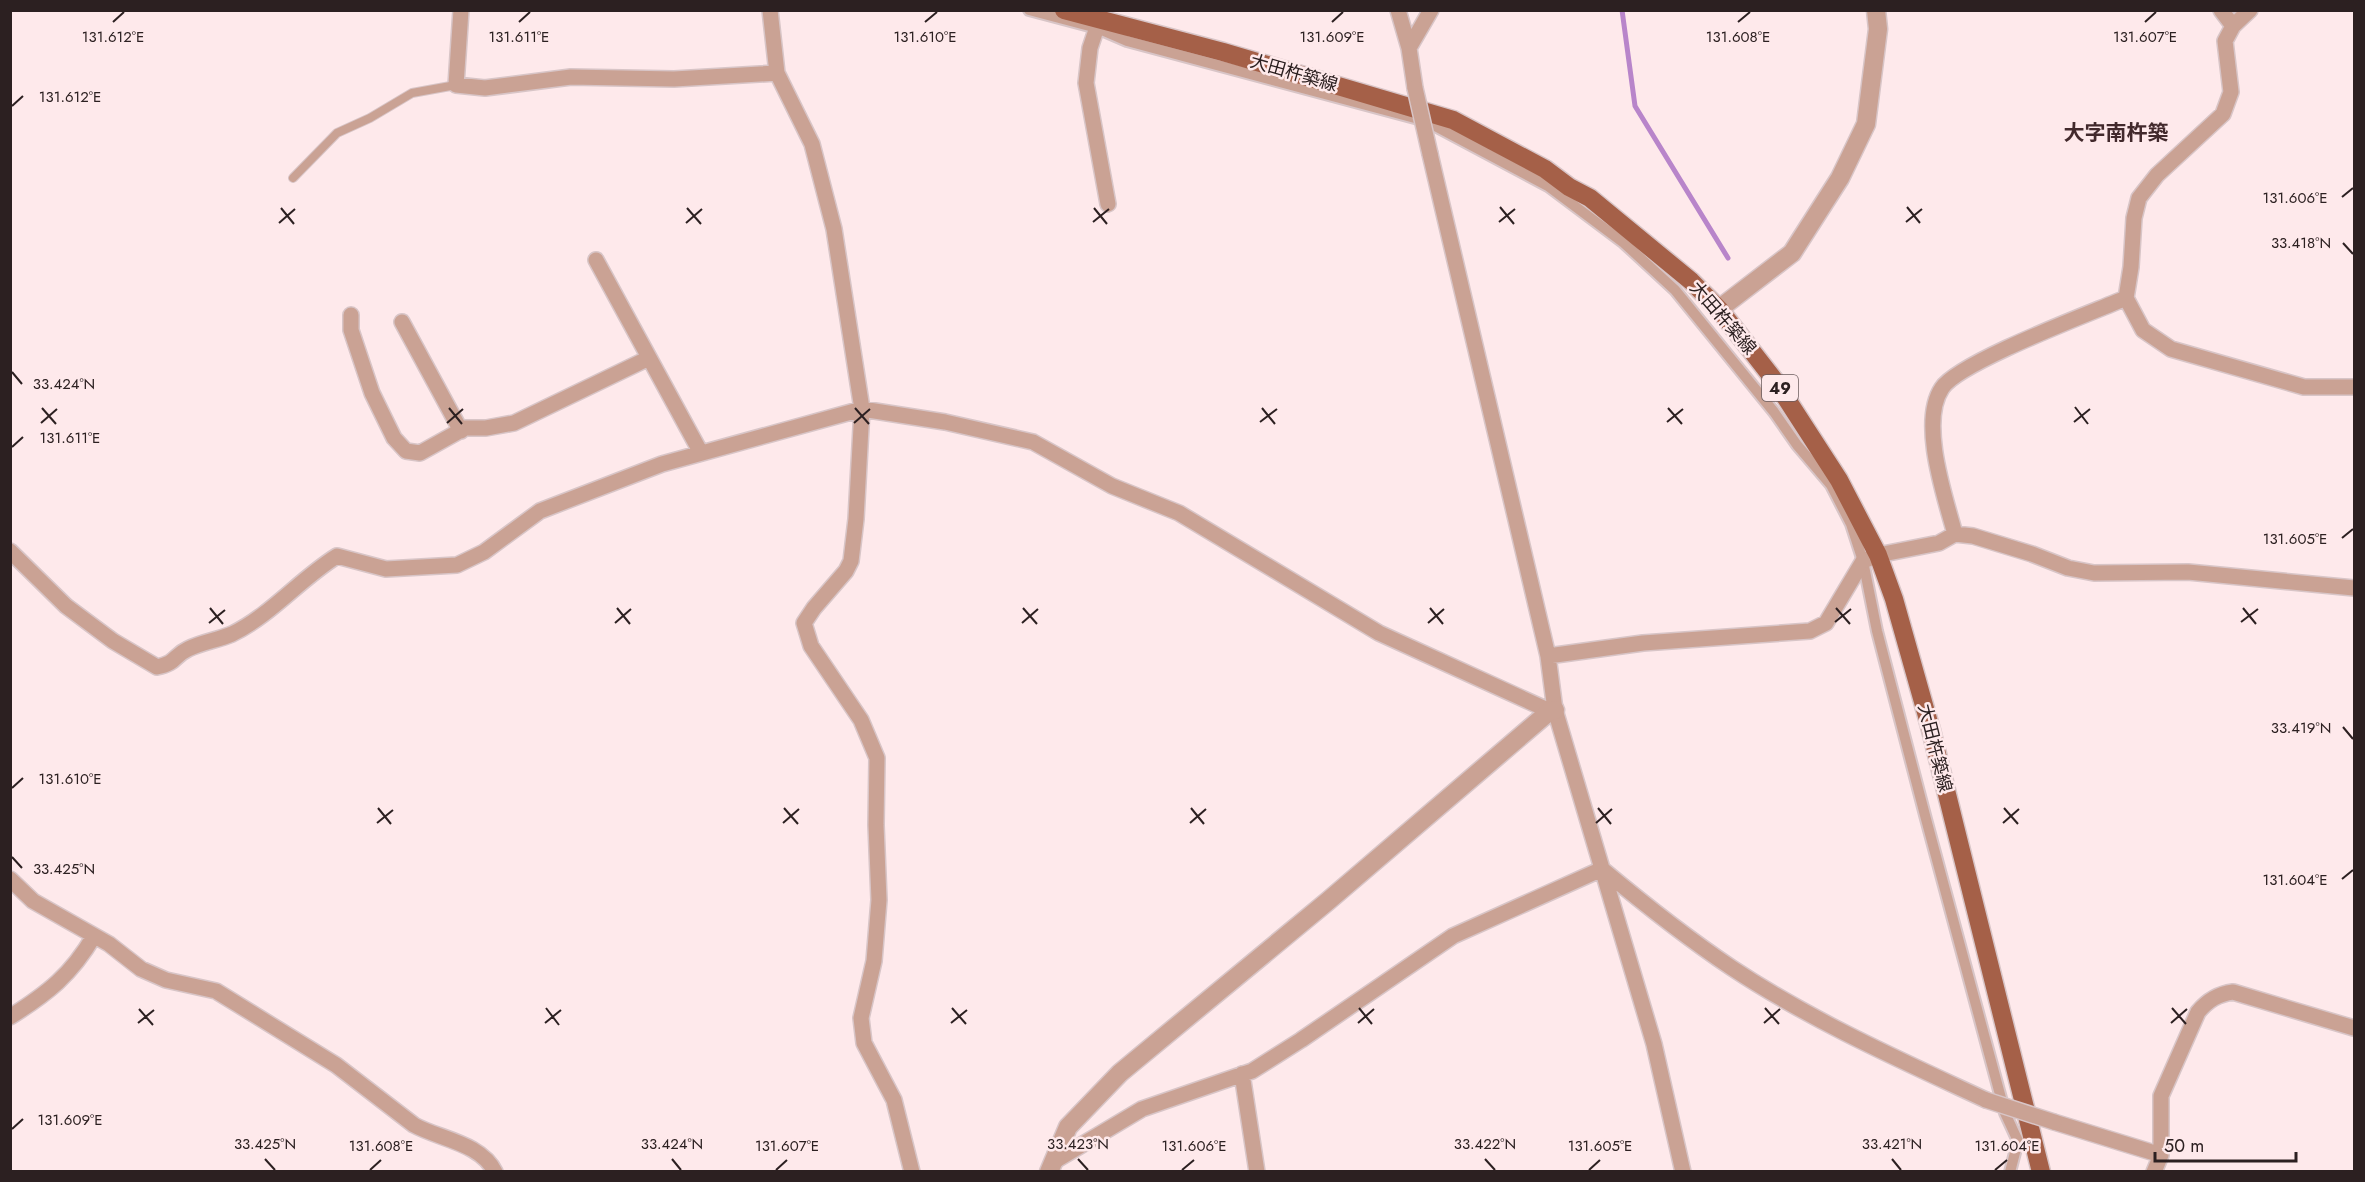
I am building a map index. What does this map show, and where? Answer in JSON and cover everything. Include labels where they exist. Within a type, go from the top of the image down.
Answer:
[{"type":"main road","name":"大田杵築線","points":[[1064,10],[1098,24],[1234,56],[1453,120],[1545,169],[1569,188],[1590,198],[1691,281],[1719,309],[1775,381],[1839,480],[1871,558],[1897,610],[1931,730],[2041,1172]]},
{"type":"street","points":[[461,10],[456,85],[485,87],[571,77],[674,80],[777,73]]},
{"type":"street","points":[[770,10],[777,73],[812,144],[834,229],[862,409],[856,519],[851,561],[846,571],[804,623],[811,646],[861,720],[878,758],[876,825],[879,900],[874,961],[861,1018],[864,1043],[894,1100],[912,1172]]},
{"type":"street","points":[[1029,10],[1098,24],[1127,41],[1426,122],[1548,186],[1624,243],[1675,290],[1831,485],[1871,558],[1876,631],[2005,1113],[2018,1141],[2010,1172]]},
{"type":"street","points":[[1398,10],[1409,48],[1415,88],[1430,154],[1548,656],[1553,710],[1654,1044],[1683,1172]]},
{"type":"street","points":[[1409,48],[1431,10]]},
{"type":"street","points":[[1719,309],[1792,253],[1840,178],[1866,124],[1878,29],[1876,10]]},
{"type":"street","points":[[2221,10],[2233,26]]},
{"type":"street","points":[[2250,10],[2233,26],[2225,41],[2231,92],[2223,114],[2157,175],[2139,198],[2134,218],[2132,267],[2126,298],[2143,330],[2171,349],[2304,387],[2355,387]]},
{"type":"street","points":[[1098,24],[1090,48],[1086,83],[1108,204]]},
{"type":"street","points":[[596,260],[701,453]]},
{"type":"street","points":[[1955,534],[1941,483],[1933,440],[1935,408],[1942,387],[1965,368],[2126,298]]},
{"type":"street","points":[[351,315],[351,330],[372,393],[394,438],[406,451],[420,453],[465,428],[486,428],[514,423],[649,357]]},
{"type":"street","points":[[402,322],[461,431]]},
{"type":"street","points":[[10,552],[66,606],[113,640],[157,667],[170,664],[185,650],[231,634],[256,619],[322,565],[337,556],[386,569],[457,565],[484,552],[540,511],[662,464],[862,409],[945,422],[1033,442],[1112,486],[1179,513],[1379,633],[1553,710]]},
{"type":"street","points":[[1548,656],[1642,644],[1810,631],[1826,623],[1871,558],[1939,543],[1955,534],[1973,536],[2068,568],[2094,573],[2188,572],[2355,588]]},
{"type":"street","points":[[1051,1167],[1068,1127],[1120,1073],[1328,901],[1553,710]]},
{"type":"street","points":[[1051,1167],[1142,1109],[1252,1071],[1453,936],[1602,869]]},
{"type":"street","points":[[1602,869],[1646,905],[1733,969],[1845,1034],[1986,1100],[2161,1155]]},
{"type":"street","points":[[10,879],[33,901],[109,944],[141,969],[166,980],[216,991],[336,1065],[414,1125],[481,1155],[495,1172]]},
{"type":"street","points":[[10,1017],[57,984],[79,961],[93,936]]},
{"type":"street","points":[[2154,1172],[2161,1155],[2161,1096],[2198,1012],[2206,1003],[2220,994],[2233,992],[2355,1028]]},
{"type":"street","points":[[1242,1074],[1257,1172]]},
{"type":"lane","points":[[293,178],[337,133],[370,118],[412,93],[456,85]]},
{"type":"waterway","points":[[1622,10],[1635,106],[1728,258]]},
{"type":"district","name":"大字南杵築","points":[[2116,133]]}]
